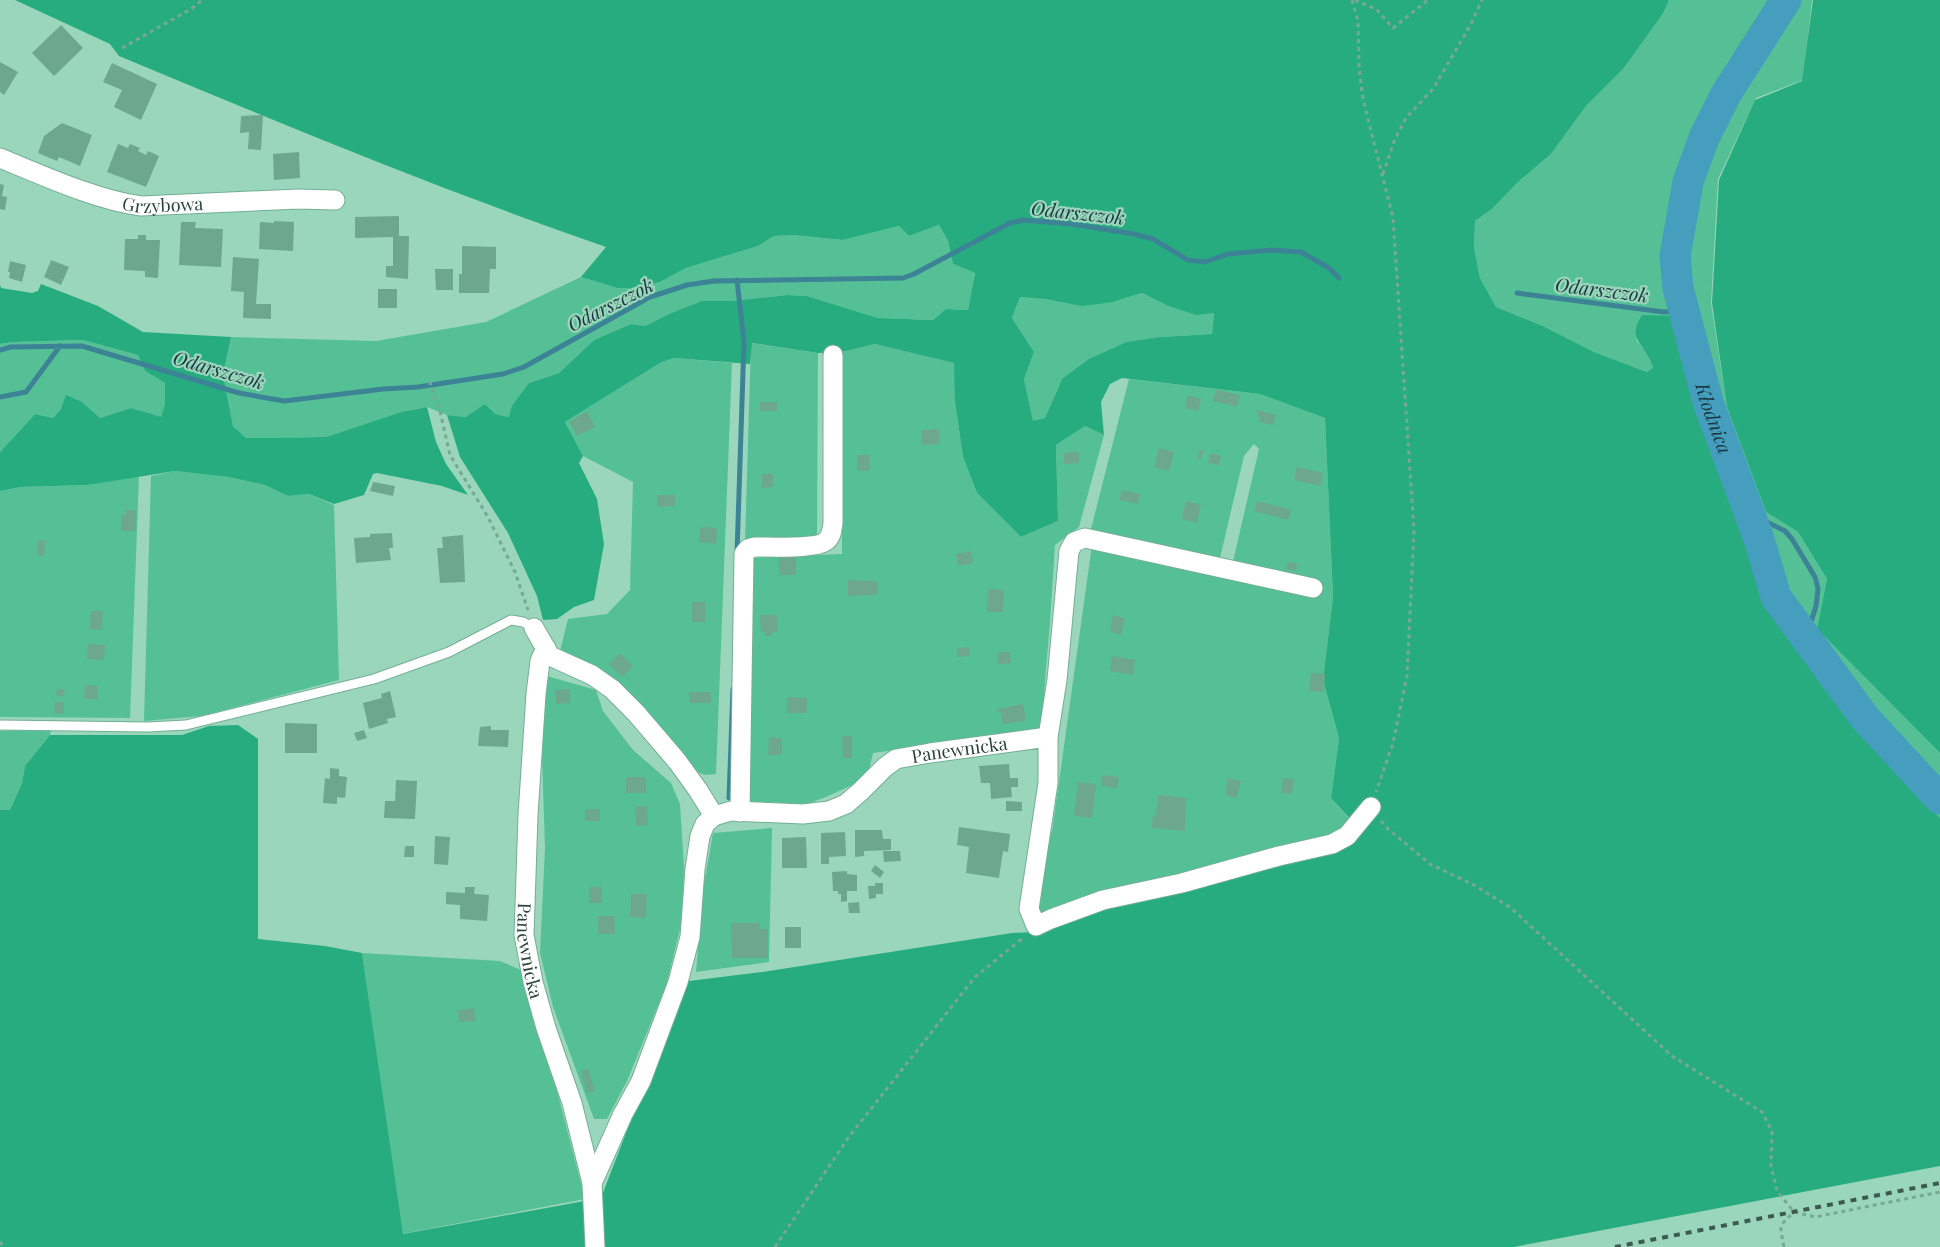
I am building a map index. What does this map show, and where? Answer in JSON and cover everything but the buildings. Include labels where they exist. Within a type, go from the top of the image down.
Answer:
[{"type":"street","name":"Grzybowa","points":[[0,158],[122,203],[141,206],[298,199],[335,200]]},
{"type":"street","points":[[740,812],[744,554],[748,549],[754,547],[815,546],[825,543],[832,535],[833,355]]},
{"type":"street","points":[[1313,588],[1085,538],[1074,542],[1068,551],[1057,680],[1048,736],[1048,783],[1029,908],[1036,926],[1103,900],[1182,883],[1269,858],[1332,844],[1346,836],[1371,807]]},
{"type":"street","points":[[534,628],[550,656],[592,675],[612,689],[636,713],[677,761],[714,816],[705,824],[700,836],[695,869],[690,937],[678,982],[641,1081],[623,1114],[592,1183]]},
{"type":"street","name":"Panewnicka","points":[[546,648],[540,662],[536,694],[525,883],[524,935],[533,982],[546,1028],[572,1103],[592,1183],[595,1247]]},
{"type":"street","name":"Panewnicka","points":[[714,816],[732,811],[802,814],[829,811],[846,804],[896,759],[1048,736]]},
{"type":"lane","points":[[0,725],[148,727],[186,725],[374,679],[449,652],[511,620],[522,622],[534,628]]},
{"type":"path","points":[[122,48],[191,10],[202,0]]},
{"type":"path","points":[[1353,0],[1376,9],[1393,28],[1428,0]]},
{"type":"path","points":[[1353,0],[1358,21],[1362,99],[1383,175],[1392,218],[1414,530],[1406,676],[1393,743],[1371,807],[1387,828],[1430,864],[1474,885],[1511,908],[1672,1056],[1762,1112],[1772,1131],[1771,1166],[1777,1191],[1794,1212],[1815,1217],[1940,1192]]},
{"type":"path","points":[[1383,175],[1395,139],[1406,118],[1433,89],[1471,24],[1482,0]]},
{"type":"path","points":[[430,381],[439,407],[450,455],[488,517],[515,572],[534,628]]},
{"type":"path","points":[[775,1247],[848,1138],[975,977],[1036,926]]},
{"type":"path","points":[[1784,1247],[1780,1232],[1782,1224],[1794,1212]]},
{"type":"path","points":[[0,1242],[4,1247]]},
{"type":"green space","points":[[15,0],[1669,0],[1664,12],[1624,68],[1586,106],[1551,154],[1518,182],[1492,209],[1475,221],[1474,247],[1480,278],[1496,307],[1543,326],[1594,352],[1647,372],[1653,368],[1636,337],[1637,324],[1642,315],[1674,316],[1697,396],[1751,541],[1770,602],[1861,734],[1940,818],[1940,1166],[1514,1247],[0,1247],[0,810],[10,810],[22,783],[25,766],[50,735],[182,735],[209,726],[238,725],[258,739],[258,939],[325,946],[362,953],[403,1234],[601,1198],[675,1006],[689,981],[769,971],[1012,933],[1038,932],[1106,907],[1361,831],[1331,798],[1339,738],[1323,680],[1333,597],[1325,418],[1260,394],[1122,378],[1110,384],[1101,402],[1104,435],[1085,426],[1056,445],[1058,521],[1021,537],[977,493],[963,457],[955,402],[954,363],[875,344],[842,352],[818,353],[752,343],[750,364],[674,358],[660,363],[565,422],[583,456],[579,463],[597,499],[604,544],[594,600],[574,607],[557,619],[543,620],[537,596],[508,533],[460,457],[447,415],[466,417],[485,404],[495,414],[509,417],[512,406],[529,383],[559,373],[594,340],[631,324],[645,326],[702,301],[731,301],[788,295],[807,296],[878,318],[933,320],[946,309],[968,310],[975,273],[953,264],[948,241],[939,225],[909,236],[899,226],[843,240],[793,235],[774,236],[758,246],[686,268],[660,282],[635,288],[617,288],[581,277],[606,247],[483,203],[240,106],[119,56],[110,44]],"holes":[[[1142,293],[1166,305],[1196,315],[1214,313],[1212,334],[1161,337],[1127,342],[1089,359],[1062,379],[1045,418],[1033,421],[1024,379],[1034,352],[1012,318],[1020,297],[1046,299],[1082,306],[1113,302]]]},
{"type":"green space","points":[[1669,0],[1812,0],[1803,80],[1756,98],[1718,179],[1711,303],[1727,407],[1766,512],[1798,532],[1827,579],[1817,629],[1940,753],[1940,818],[1861,734],[1770,602],[1751,541],[1697,396],[1674,316],[1636,340],[1650,357],[1653,368],[1647,372],[1594,352],[1543,326],[1496,307],[1480,278],[1474,247],[1475,221],[1492,209],[1518,182],[1551,154],[1586,106],[1624,68],[1664,12]]},
{"type":"green space","points":[[1813,0],[1940,0],[1940,753],[1817,629],[1827,579],[1798,532],[1766,512],[1727,407],[1712,303],[1719,180],[1755,100],[1802,81]]},
{"type":"green space","points":[[939,225],[948,241],[953,264],[975,273],[968,310],[946,309],[933,320],[878,318],[807,296],[788,295],[731,301],[702,301],[645,326],[631,324],[594,340],[559,373],[529,383],[509,417],[495,414],[466,417],[447,415],[427,407],[401,412],[326,437],[246,438],[233,426],[223,375],[231,337],[376,341],[486,322],[581,277],[617,288],[660,282],[686,268],[758,246],[774,236],[793,235],[843,240],[899,226],[909,236]]},
{"type":"green space","points":[[41,284],[98,306],[143,332],[231,337],[223,375],[233,426],[246,438],[326,437],[401,412],[427,407],[436,442],[446,464],[468,495],[442,486],[377,473],[373,474],[364,495],[334,504],[309,494],[288,496],[265,485],[228,477],[175,471],[88,485],[21,487],[0,491],[0,452],[35,414],[53,418],[61,409],[66,395],[82,402],[100,418],[131,408],[161,417],[165,404],[165,383],[145,371],[138,355],[83,340],[0,344],[0,285],[1,288],[32,293],[38,291]]},
{"type":"green space","points":[[1142,293],[1166,305],[1214,312],[1212,334],[1161,337],[1062,379],[1045,418],[1033,422],[1024,379],[1034,352],[1012,318],[1020,297],[1113,302]]},
{"type":"green space","points":[[83,340],[138,355],[145,371],[165,383],[165,404],[161,418],[131,408],[100,418],[82,402],[61,409],[53,418],[35,414],[0,452],[0,344]]},
{"type":"green space","points":[[751,343],[818,353],[817,538],[745,543]]},
{"type":"green space","points":[[875,344],[955,363],[955,402],[963,457],[977,493],[1021,537],[1058,521],[1056,445],[1085,426],[1104,435],[1079,527],[1055,545],[1041,730],[873,753],[869,770],[861,781],[807,804],[746,801],[752,558],[842,554],[842,352]]},
{"type":"green space","points":[[674,358],[732,363],[716,774],[705,775],[697,772],[662,735],[560,651],[568,619],[607,614],[630,590],[633,482],[583,456],[565,422],[660,363]]},
{"type":"green space","points":[[1129,379],[1260,394],[1325,418],[1333,597],[1323,680],[1339,738],[1331,798],[1351,821],[1338,835],[1042,916],[1037,912],[1045,840],[1052,832],[1092,545],[1232,566],[1259,449],[1254,444],[1244,456],[1219,562],[1090,533]]},
{"type":"green space","points":[[175,471],[228,477],[265,485],[288,496],[309,494],[334,505],[339,680],[201,716],[144,721],[151,476]]},
{"type":"green space","points":[[139,476],[130,718],[0,717],[0,491],[21,487],[88,485]]},
{"type":"green space","points":[[547,676],[596,690],[603,711],[633,750],[671,783],[680,804],[684,868],[682,921],[666,986],[627,1081],[607,1119],[594,1119],[553,1007],[540,953],[545,848],[542,755]]},
{"type":"green space","points":[[51,730],[50,735],[25,766],[22,783],[10,810],[0,810],[0,731]]},
{"type":"green space","points":[[772,828],[769,962],[696,972],[703,890],[713,833]]},
{"type":"green space","points":[[362,953],[500,961],[526,972],[585,1199],[402,1234]]},
{"type":"waterway","name":"Kłodnica","points":[[1786,0],[1726,94],[1704,138],[1688,182],[1675,256],[1678,288],[1708,402],[1759,539],[1776,597],[1865,718],[1940,799]]},
{"type":"waterway","name":"Odarszczok","points":[[0,350],[11,347],[82,346],[239,393],[284,401],[383,389],[418,387],[503,374],[524,367],[650,297],[687,285],[714,281],[903,278],[1010,223],[1023,220],[1072,224],[1134,234],[1153,239],[1188,260],[1205,262],[1228,254],[1272,250],[1301,252],[1329,268],[1339,278]]},
{"type":"waterway","points":[[737,280],[744,342],[737,553]]},
{"type":"waterway","name":"Odarszczok","points":[[1517,293],[1664,312],[1683,311]]},
{"type":"waterway","points":[[0,397],[26,392],[60,346]]},
{"type":"waterway","points":[[1749,513],[1785,531],[1815,577],[1818,589],[1816,606],[1810,625],[1802,633]]},
{"type":"waterway","points":[[729,798],[733,689]]},
{"type":"railway","points":[[1615,1247],[1940,1183]]}]
